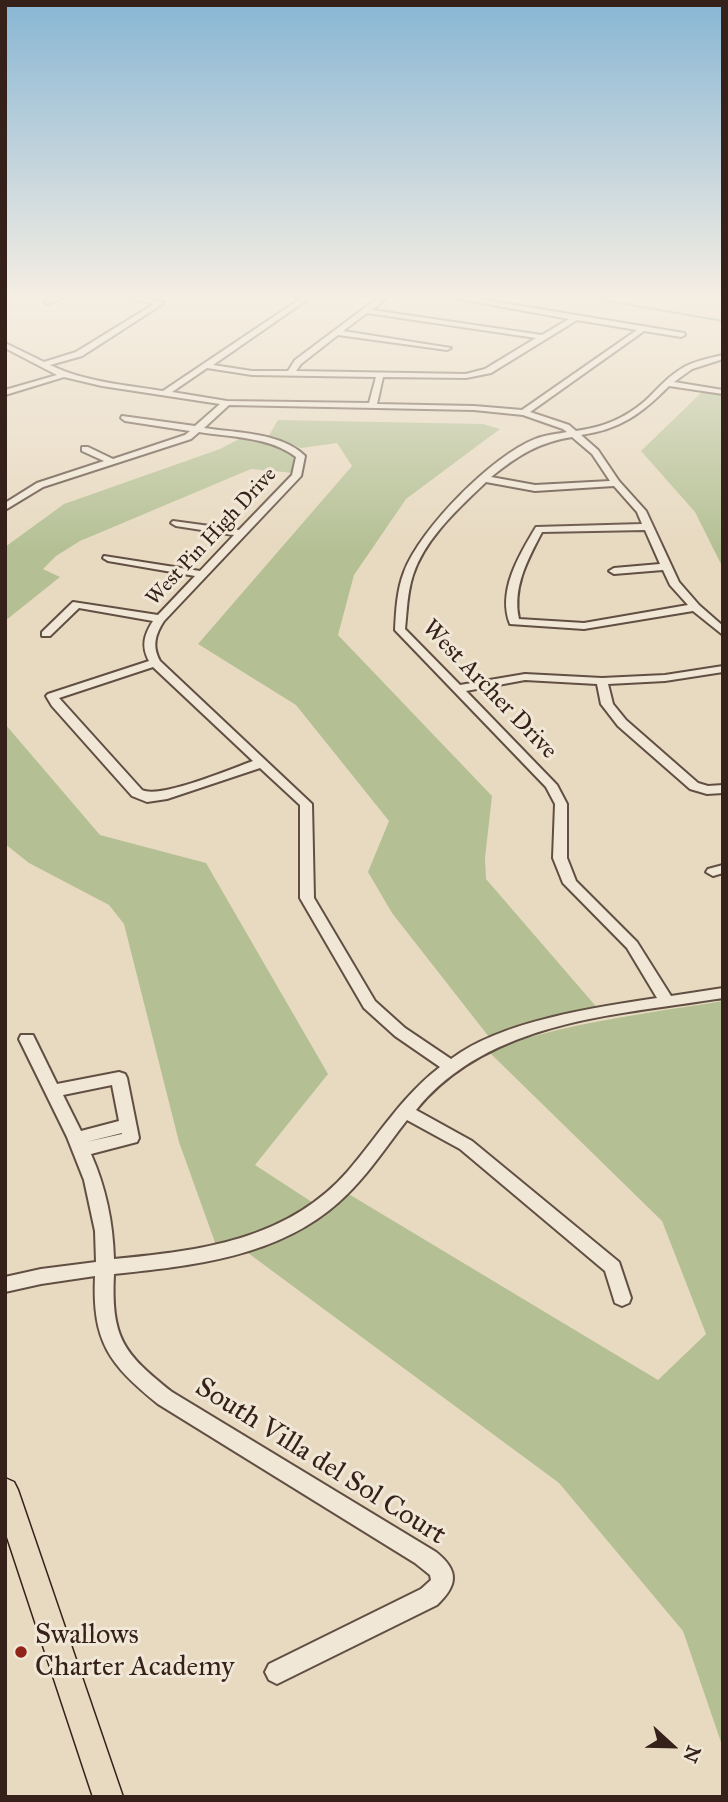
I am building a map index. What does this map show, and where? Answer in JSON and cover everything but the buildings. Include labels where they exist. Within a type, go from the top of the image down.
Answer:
[{"type":"main road","points":[[5,1490],[108,1797]]},
{"type":"street","points":[[5,393],[44,381]]},
{"type":"street","points":[[96,381],[227,403],[474,408],[524,413],[566,427],[595,452],[616,483],[641,511],[665,567],[695,607],[723,632]]},
{"type":"street","points":[[164,394],[183,381]]},
{"type":"street","points":[[373,405],[379,381]]},
{"type":"street","points":[[524,413],[569,381]]},
{"type":"street","points":[[666,383],[723,393]]},
{"type":"street","name":"West Archer Drive","points":[[666,383],[628,418],[614,425],[537,442],[451,507],[411,566],[404,589],[400,630],[551,785],[561,804],[560,858],[570,883],[632,945],[668,1003]]},
{"type":"street","points":[[5,507],[40,485],[178,441],[200,428],[227,403]]},
{"type":"street","points":[[125,418],[200,428]]},
{"type":"street","name":"West Pin High Drive","points":[[155,663],[147,650],[148,638],[160,618],[296,475],[300,456],[288,446],[200,428]]},
{"type":"street","points":[[85,449],[113,462]]},
{"type":"street","points":[[487,479],[535,488],[616,483]]},
{"type":"street","points":[[176,523],[240,533]]},
{"type":"street","points":[[647,527],[539,529],[514,578],[511,613],[514,622],[584,626],[695,607]]},
{"type":"street","points":[[108,558],[202,574]]},
{"type":"street","points":[[614,571],[665,567]]},
{"type":"street","points":[[46,634],[77,604],[160,618]]},
{"type":"street","points":[[261,763],[147,798],[137,793],[56,704],[52,696],[155,663],[306,804],[307,898],[369,1004],[400,1032],[450,1066]]},
{"type":"street","points":[[460,689],[525,677],[602,681],[665,678],[723,669]]},
{"type":"street","points":[[602,681],[607,704],[622,723],[694,786],[707,790],[723,789]]},
{"type":"street","points":[[5,1284],[53,1273],[206,1257],[241,1248],[293,1226],[322,1206],[357,1175],[406,1112],[450,1066],[478,1048],[511,1035],[723,993]]},
{"type":"street","points":[[27,1039],[76,1145],[101,1209],[102,1268]]},
{"type":"street","points":[[51,1091],[119,1078],[129,1131],[76,1145]]},
{"type":"street","points":[[406,1112],[466,1145],[613,1267],[622,1298]]},
{"type":"street","name":"South Villa del Sol Court","points":[[102,1268],[105,1330],[118,1356],[141,1380],[432,1562],[441,1573],[442,1585],[429,1597],[277,1672]]},
{"type":"green space","points":[[704,390],[723,393],[723,568],[695,512],[641,451]]},
{"type":"green space","points":[[278,420],[483,424],[500,429],[406,499],[354,575],[338,635],[492,796],[485,858],[486,879],[600,1011],[489,1037],[392,913],[368,872],[389,821],[296,705],[198,644],[352,466],[337,443],[301,448],[268,437]]},
{"type":"green space","points":[[243,437],[273,444],[287,451],[297,461],[294,473],[251,469],[80,541],[56,556],[43,569],[60,577],[5,621],[5,547],[64,504],[220,449]]},
{"type":"green space","points":[[5,724],[100,835],[206,863],[328,1074],[255,1165],[315,1204],[282,1225],[217,1248],[179,1142],[124,924],[109,905],[29,863],[5,844]]},
{"type":"green space","points":[[723,1001],[723,1748],[683,1631],[559,1483],[248,1253],[312,1224],[347,1193],[658,1380],[706,1334],[662,1221],[488,1051],[574,1026]]},
{"type":"place","name":"Swallows Charter Academy","points":[[21,1652]]}]
